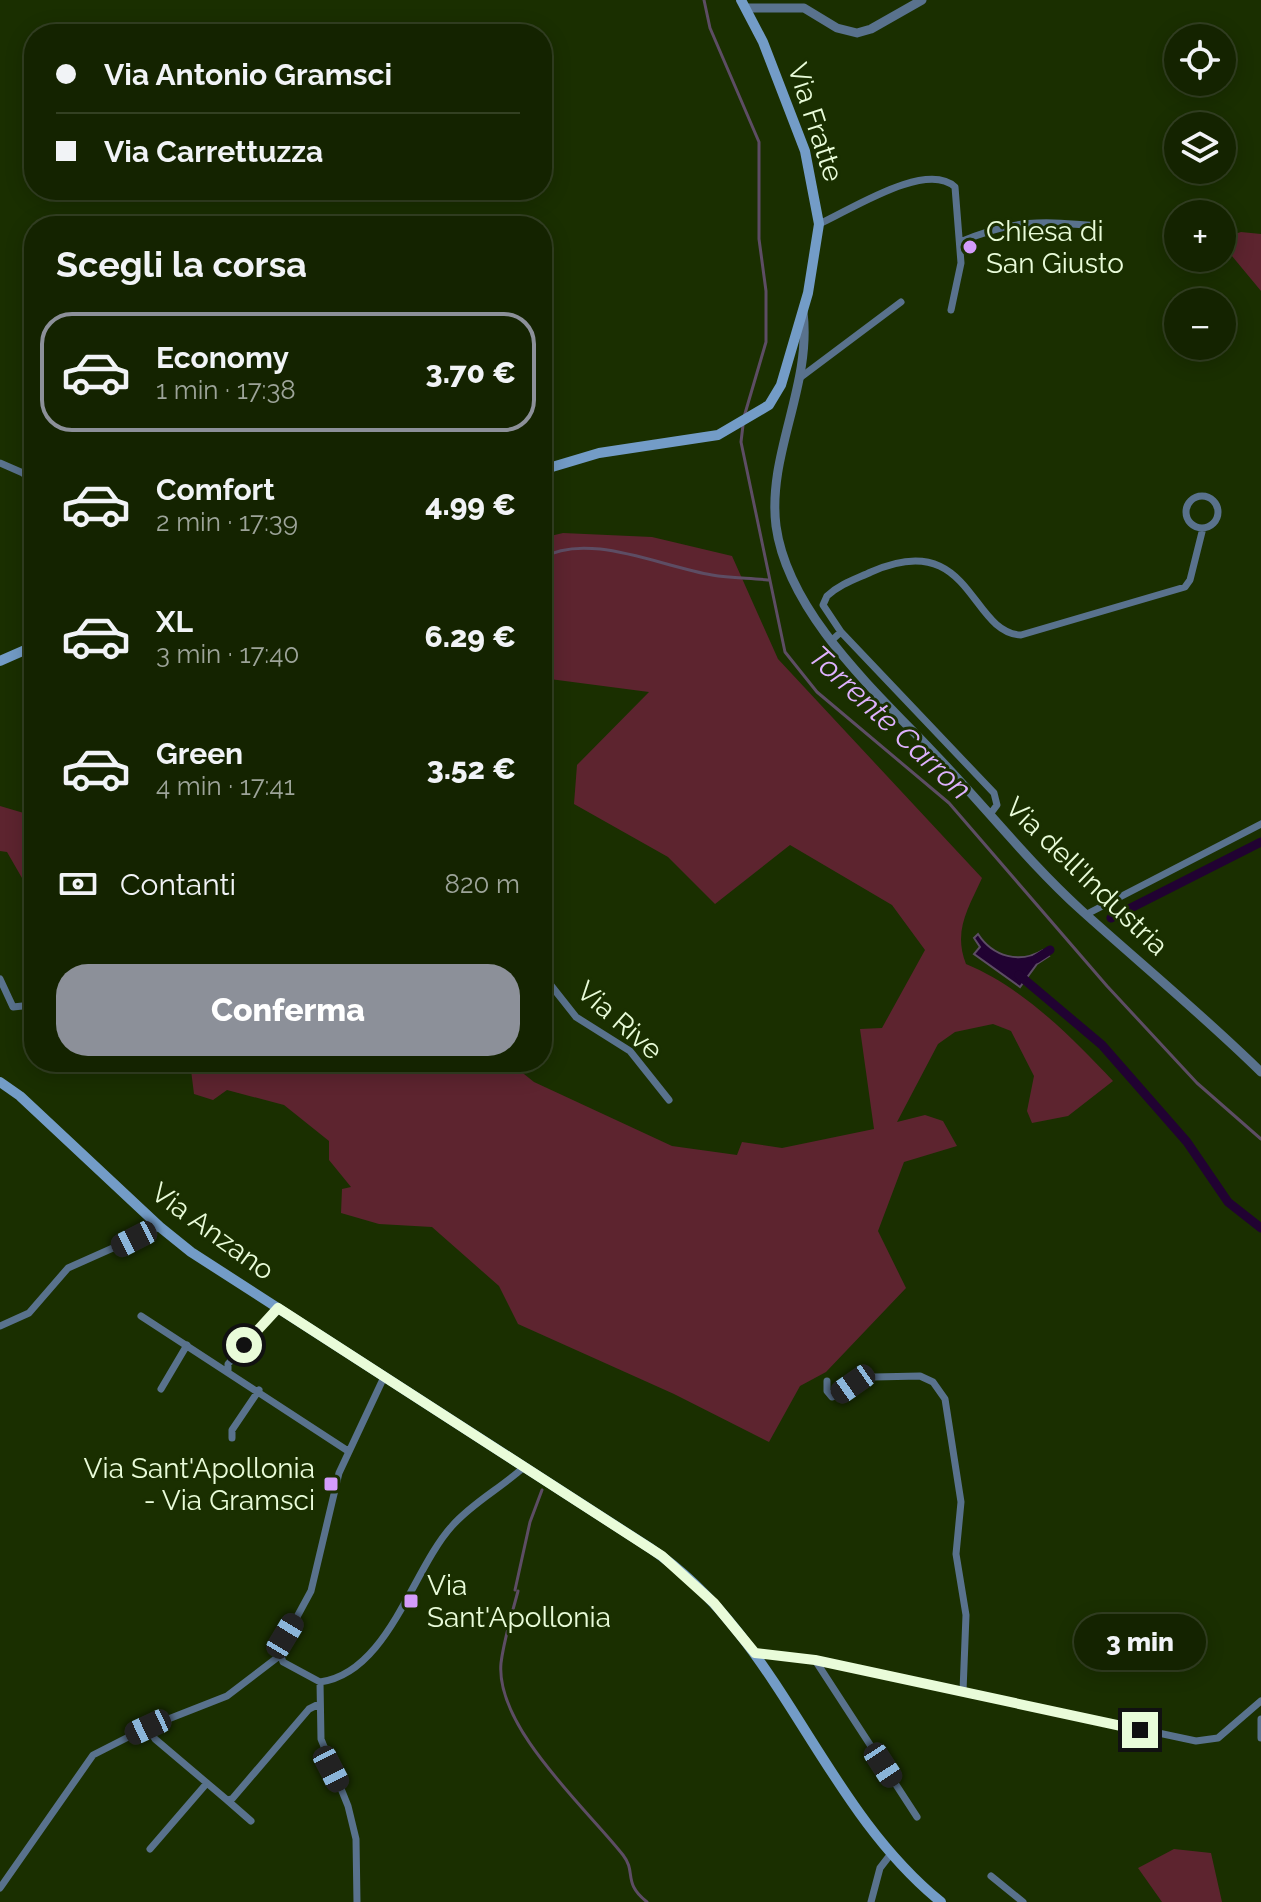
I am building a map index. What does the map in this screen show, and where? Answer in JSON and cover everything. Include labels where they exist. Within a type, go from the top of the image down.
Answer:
[{"type":"main road","name":"Via Fratte","points":[[552,467],[599,453],[727,432],[769,405],[781,385],[803,312],[819,224],[805,151],[763,42],[743,4]]},
{"type":"main road","points":[[0,661],[24,650]]},
{"type":"main road","name":"Via Anzano","points":[[0,1082],[20,1096],[160,1227],[278,1308],[674,1566],[723,1612],[755,1653],[859,1815],[890,1855],[941,1902]]},
{"type":"street","points":[[743,4],[804,8],[837,28],[857,33],[871,29],[922,0]]},
{"type":"street","points":[[819,224],[891,189],[932,177],[955,187],[961,263],[951,310]]},
{"type":"street","points":[[960,242],[996,226],[1036,221],[1099,226]]},
{"type":"street","points":[[801,377],[901,302]]},
{"type":"street","name":"Via dell'Industria","points":[[803,312],[806,337],[801,377],[775,491],[776,526],[788,573],[832,640],[869,685],[1087,914],[1194,1006],[1261,1072]]},
{"type":"street","points":[[0,463],[24,474]]},
{"type":"street","points":[[1204,496],[1213,500],[1219,509],[1213,524],[1203,528],[1193,526],[1186,512],[1189,502],[1204,496]]},
{"type":"street","points":[[991,813],[997,805],[994,793],[841,632],[826,613],[823,605],[827,596],[885,566],[916,560],[938,566],[960,580],[1000,627],[1021,635],[1185,587],[1190,580],[1203,528]]},
{"type":"street","points":[[832,640],[841,632]]},
{"type":"street","points":[[1087,914],[1261,824]]},
{"type":"street","points":[[0,979],[13,1007],[24,1006]]},
{"type":"street","name":"Via Rive","points":[[552,987],[576,1017],[630,1051],[669,1100]]},
{"type":"street","points":[[0,1326],[29,1313],[68,1268],[160,1227]]},
{"type":"street","points":[[228,1371],[228,1364],[278,1308]]},
{"type":"street","points":[[141,1316],[259,1390],[348,1451]]},
{"type":"street","points":[[161,1389],[187,1345]]},
{"type":"street","points":[[827,1381],[827,1391],[832,1397],[874,1377],[920,1376],[933,1382],[945,1399],[961,1502],[956,1554],[966,1615],[963,1691]]},
{"type":"street","points":[[0,1888],[65,1797],[85,1762],[148,1727],[227,1696],[278,1657],[285,1636],[316,1577],[335,1488],[348,1451],[384,1377]]},
{"type":"street","points":[[232,1438],[232,1430],[259,1390]]},
{"type":"street","points":[[278,1657],[304,1676],[320,1682],[347,1672],[371,1653],[452,1525],[524,1467]]},
{"type":"street","points":[[755,1653],[815,1660],[1196,1741],[1218,1738],[1260,1705]]},
{"type":"street","points":[[815,1660],[917,1817]]},
{"type":"street","points":[[320,1682],[319,1704],[325,1755],[348,1806],[356,1839],[357,1902]]},
{"type":"street","points":[[227,1800],[232,1799],[309,1709],[319,1704]]},
{"type":"street","points":[[1261,1719],[1261,1738]]},
{"type":"street","points":[[148,1727],[155,1739],[251,1821]]},
{"type":"street","points":[[150,1849],[207,1783]]},
{"type":"street","points":[[871,1902],[880,1868],[890,1855]]},
{"type":"street","points":[[991,1876],[1023,1902]]},
{"type":"shaded area","points":[[1236,234],[1261,234],[1261,291],[1236,261]]},
{"type":"shaded area","points":[[563,533],[652,537],[732,556],[778,659],[982,878],[967,910],[962,930],[962,952],[966,964],[1007,986],[1045,1015],[1113,1081],[1068,1116],[1032,1123],[1027,1111],[1034,1076],[1011,1031],[993,1024],[955,1032],[938,1044],[897,1122],[925,1115],[943,1121],[957,1146],[904,1162],[878,1231],[906,1288],[826,1372],[800,1386],[769,1442],[674,1394],[518,1324],[499,1286],[432,1227],[379,1224],[341,1213],[342,1189],[351,1187],[329,1160],[329,1141],[284,1105],[227,1090],[213,1100],[194,1094],[191,1072],[522,1072],[534,1082],[672,1146],[737,1155],[742,1142],[782,1148],[874,1129],[860,1029],[882,1028],[925,950],[892,905],[790,845],[715,904],[668,857],[574,804],[577,765],[649,692],[552,679],[552,536]]},
{"type":"shaded area","points":[[0,806],[24,813],[24,891],[22,878],[7,852],[0,851]]},
{"type":"shaded area","points":[[978,934],[991,948],[1008,956],[1025,957],[1043,950],[1049,956],[1037,964],[1020,987],[974,954],[980,947],[974,938]]},
{"type":"shaded area","points":[[1174,1849],[1211,1853],[1222,1902],[1162,1902],[1138,1868]]},
{"type":"waterway","name":"Torrente Carron","points":[[704,0],[710,28],[759,142],[759,239],[766,291],[766,342],[744,417]]},
{"type":"waterway","name":"Torrente Carron","points":[[743,425],[741,442],[785,652],[817,692],[949,803],[1107,986],[1197,1083],[1261,1139]]},
{"type":"waterway","points":[[552,554],[581,548],[603,549],[712,575],[768,580]]},
{"type":"waterway","points":[[1111,918],[1261,842]]},
{"type":"waterway","points":[[1036,959],[1050,950]]},
{"type":"waterway","points":[[1019,975],[1102,1045],[1187,1142],[1228,1202],[1261,1228]]},
{"type":"waterway","points":[[515,1590],[530,1522],[542,1490]]},
{"type":"waterway","points":[[518,1591],[501,1663],[503,1688],[512,1714],[546,1766],[623,1855],[635,1889],[647,1902]]},
{"type":"place","name":"Chiesa di San Giusto","points":[[970,247]]},
{"type":"place","name":"Via Sant'Apollonia - Via Gramsci","points":[[331,1484]]},
{"type":"place","name":"Via Sant'Apollonia","points":[[411,1601]]},
{"type":"route","points":[[244,1345],[278,1308],[662,1556],[714,1603],[755,1653],[815,1660],[1140,1730]]}]
